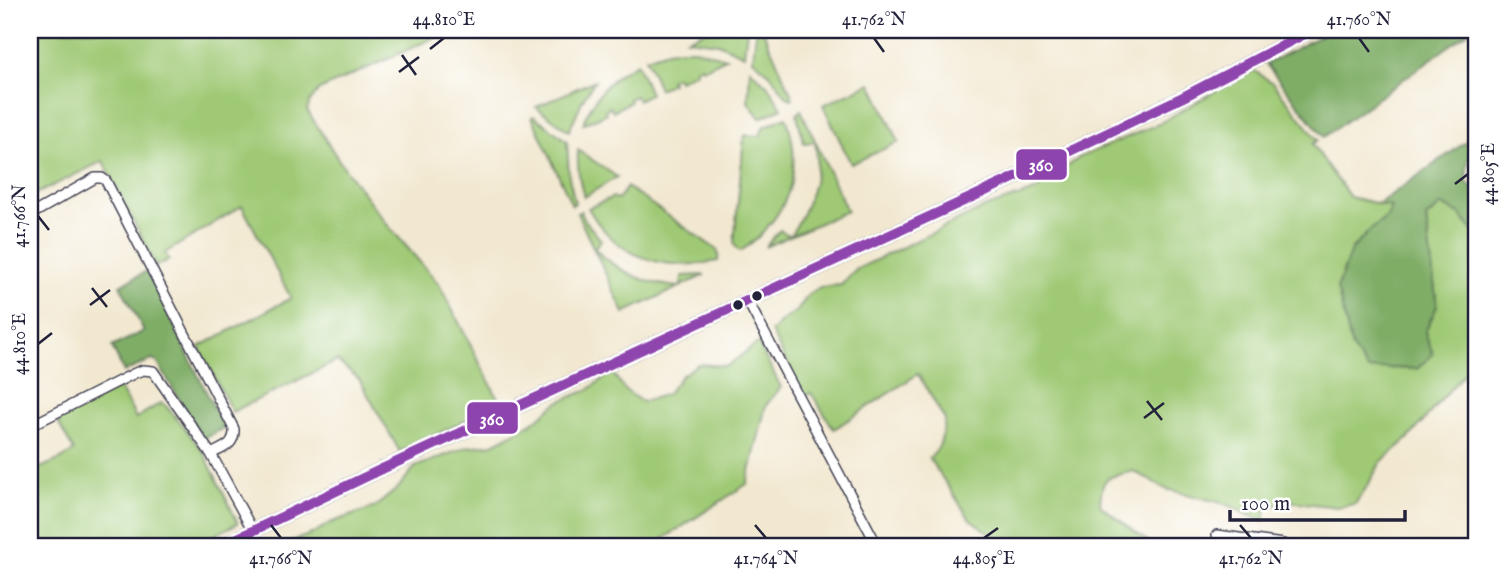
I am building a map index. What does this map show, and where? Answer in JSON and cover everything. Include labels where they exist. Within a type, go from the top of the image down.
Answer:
[{"type":"main road","points":[[219,547],[382,469],[989,190],[1127,124],[1312,30]]},
{"type":"street","points":[[30,215],[95,178],[106,181],[234,429],[232,442],[211,454]]},
{"type":"street","points":[[747,300],[878,547]]},
{"type":"street","points":[[30,426],[135,373],[148,370],[153,372],[211,454],[253,531]]},
{"type":"street","points":[[1217,535],[1289,547]]},
{"type":"green space","points":[[30,30],[451,30],[319,90],[307,110],[340,162],[386,223],[439,284],[501,404],[400,452],[359,379],[337,361],[232,412],[199,347],[291,298],[242,206],[165,253],[169,260],[156,266],[103,161],[30,197]]},
{"type":"green space","points":[[707,30],[747,30],[744,55],[718,43],[687,39]]},
{"type":"green space","points":[[756,30],[763,30],[793,98],[787,97],[768,72],[753,59]]},
{"type":"green space","points":[[1331,30],[1471,30],[1324,137],[1266,64]]},
{"type":"green space","points":[[680,49],[695,49],[726,58],[703,69],[701,66],[695,69],[696,72],[679,80],[676,77],[670,80],[672,83],[659,89],[646,58]]},
{"type":"green space","points":[[637,63],[650,94],[638,100],[635,96],[629,99],[630,102],[613,111],[610,107],[605,110],[606,114],[583,124],[604,88],[619,74]]},
{"type":"green space","points":[[1250,68],[1273,83],[1318,140],[1313,144],[1350,197],[1391,207],[1387,217],[1369,231],[1368,370],[1417,369],[1425,332],[1437,306],[1426,218],[1442,205],[1460,214],[1477,235],[1477,363],[1463,374],[1409,438],[1381,462],[1355,504],[1337,507],[1288,501],[1266,508],[1264,522],[1226,504],[1166,489],[1133,471],[1107,479],[1102,488],[1100,505],[1155,547],[1009,547],[970,519],[929,458],[939,446],[945,420],[918,374],[834,429],[811,393],[804,396],[771,332],[798,310],[808,295],[820,287],[841,285],[857,269],[984,208],[1035,191],[1080,157],[1158,124],[1246,73]]},
{"type":"green space","points":[[750,69],[768,86],[782,108],[760,118],[748,102]]},
{"type":"green space","points":[[595,80],[569,131],[536,107]]},
{"type":"green space","points":[[871,83],[899,142],[851,164],[823,105]]},
{"type":"green space","points":[[801,110],[847,211],[765,247],[780,230],[790,236],[812,191],[817,154],[815,142],[804,143],[797,114]]},
{"type":"green space","points":[[532,117],[567,141],[569,177],[575,203],[572,205]]},
{"type":"green space","points":[[786,117],[794,156],[793,175],[788,192],[771,223],[757,238],[741,251],[738,250],[734,244],[744,137],[760,136],[763,127]]},
{"type":"green space","points":[[1477,134],[1477,152],[1468,159],[1466,181],[1477,194],[1477,235],[1459,214],[1442,205],[1426,218],[1437,306],[1425,332],[1433,354],[1417,369],[1368,370],[1352,348],[1337,288],[1351,250],[1387,217],[1391,207],[1378,204]]},
{"type":"green space","points":[[578,150],[617,177],[584,197]]},
{"type":"green space","points":[[627,187],[717,250],[718,261],[698,264],[660,262],[627,250],[613,239],[588,208],[613,197],[618,200]]},
{"type":"green space","points":[[581,211],[586,222],[601,240],[594,248],[613,264],[645,280],[680,287],[624,313],[577,213]]},
{"type":"green space","points":[[147,271],[224,428],[203,439],[157,362],[152,360],[124,372],[112,347],[144,331],[120,285]]},
{"type":"green space","points":[[705,275],[681,286],[682,276]]},
{"type":"green space","points":[[758,343],[781,387],[766,405],[747,484],[651,547],[276,547],[375,507],[398,488],[415,467],[467,447],[493,444],[531,424],[558,402],[588,390],[612,372],[625,390],[642,402],[667,394],[681,376],[698,364],[727,366]]},
{"type":"green space","points":[[119,387],[136,418],[161,403],[181,423],[204,453],[238,523],[192,547],[30,547],[30,470],[31,472],[74,451],[57,421]]},
{"type":"transit line","name":"360","points":[[219,547],[1007,181],[1183,97],[1312,30]]}]
